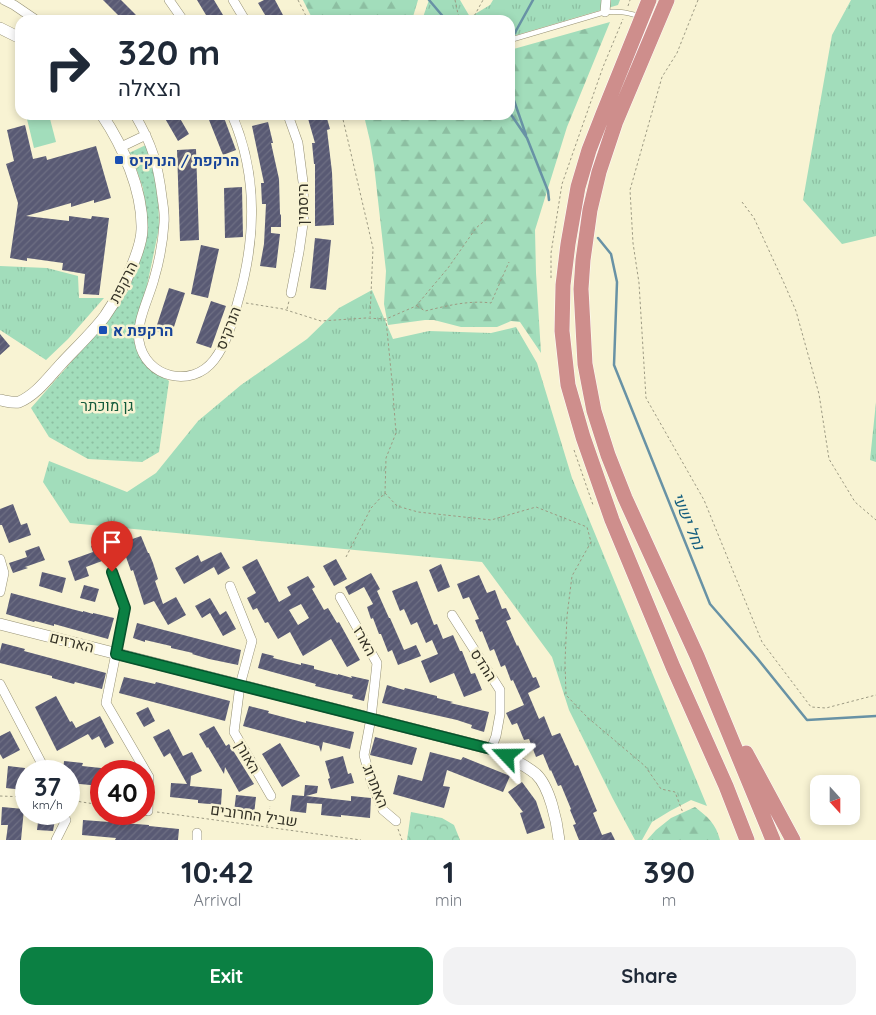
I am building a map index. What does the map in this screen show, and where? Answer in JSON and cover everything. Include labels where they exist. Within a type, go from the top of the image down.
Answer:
[{"type":"highway","points":[[649,0],[589,150],[578,187],[564,277],[562,331],[568,385],[583,437],[612,520],[673,667],[726,786],[747,840]]},
{"type":"highway","points":[[666,0],[616,120],[599,172],[590,210],[581,290],[585,364],[594,411],[624,498],[697,656],[793,840]]},
{"type":"highway","points":[[697,656],[773,840]]},
{"type":"highway","points":[[726,786],[735,840]]},
{"type":"street","points":[[4,0],[29,15]]},
{"type":"street","points":[[169,0],[180,15]]},
{"type":"street","points":[[234,0],[242,15]]},
{"type":"street","points":[[604,12],[606,0]]},
{"type":"street","points":[[0,28],[15,36]]},
{"type":"street","name":"הרקפת","points":[[0,400],[16,403],[40,387],[104,317],[124,286],[135,259],[142,230],[137,191],[130,166],[106,120]]},
{"type":"street","name":"הנרקיס","points":[[138,120],[152,147],[157,163],[164,223],[158,265],[139,326],[140,347],[146,359],[154,367],[172,376],[193,375],[204,370],[213,361],[220,351],[238,302],[251,238],[252,189],[243,146],[234,120]]},
{"type":"street","name":"היסמין","points":[[290,120],[298,143],[303,182],[304,217],[291,293]]},
{"type":"street","points":[[121,147],[146,135]]},
{"type":"street","points":[[0,559],[4,573],[0,592]]},
{"type":"street","points":[[112,572],[125,608],[106,703],[139,760]]},
{"type":"street","name":"האורן","points":[[230,586],[252,641],[240,685],[234,732],[271,796]]},
{"type":"street","name":"הארז","points":[[340,597],[377,663],[371,718]]},
{"type":"street","name":"ההדס","points":[[452,615],[500,690],[500,714],[496,736],[491,749]]},
{"type":"street","name":"הארזים","points":[[0,624],[491,749],[522,764],[538,776],[554,811],[559,840]]},
{"type":"street","points":[[0,684],[41,760]]},
{"type":"street","name":"האתרוג","points":[[371,718],[364,755],[371,781],[384,810],[396,821]]},
{"type":"street","points":[[56,840],[64,825]]},
{"type":"lane","points":[[515,39],[604,12],[619,11],[642,17]]},
{"type":"path","points":[[298,0],[306,15]]},
{"type":"path","points":[[455,0],[459,15]]},
{"type":"path","points":[[475,15],[483,0]]},
{"type":"path","points":[[698,0],[677,53],[662,77],[630,190],[633,243],[639,283],[646,398],[704,500],[762,642],[812,707],[826,708],[876,695]]},
{"type":"path","points":[[343,120],[373,248],[370,318]]},
{"type":"path","points":[[742,202],[754,218],[796,311],[819,394],[829,459],[855,502],[876,520]]},
{"type":"path","points":[[238,302],[283,309],[321,321],[386,319],[416,306],[448,268],[476,228],[488,218]]},
{"type":"path","points":[[416,306],[425,311],[480,301],[491,303],[509,262]]},
{"type":"path","points":[[346,557],[371,508],[385,493],[386,458],[396,432],[386,319]]},
{"type":"path","points":[[385,493],[397,506],[418,512],[491,520],[536,507],[587,527],[591,542],[572,576],[567,616],[566,695],[587,717],[645,766],[661,789],[675,792],[682,813]]},
{"type":"path","points":[[0,796],[15,797]]},
{"type":"path","points":[[267,827],[271,796]]},
{"type":"path","name":"שביל החרובים","points":[[155,812],[361,840]]},
{"type":"path","points":[[396,821],[402,840]]},
{"type":"path","points":[[326,840],[327,835]]},
{"type":"green space","points":[[303,0],[418,0],[414,15],[310,15]]},
{"type":"green space","points":[[429,0],[460,0],[469,15],[424,15]]},
{"type":"green space","points":[[493,0],[620,0],[618,5],[515,36],[515,15],[473,15],[490,5]]},
{"type":"green space","points":[[851,0],[876,0],[876,236],[842,244],[803,200],[832,35]]},
{"type":"green space","points":[[610,22],[567,127],[535,230],[541,353],[520,322],[511,321],[497,327],[461,327],[434,320],[388,325],[384,304],[386,271],[374,165],[365,120],[515,120],[515,49]]},
{"type":"green space","points":[[27,120],[50,120],[56,142],[34,148]]},
{"type":"green space","name":"גן מוכתר","points":[[148,144],[158,179],[159,228],[136,338],[140,354],[146,364],[169,381],[159,452],[142,462],[88,459],[49,437],[31,408],[109,319],[130,288],[145,230],[145,215],[143,188],[129,153]]},
{"type":"green space","points":[[0,266],[47,268],[78,276],[79,298],[104,298],[68,339],[46,360],[0,330]]},
{"type":"green space","points":[[372,290],[393,339],[429,331],[491,333],[516,327],[537,363],[572,478],[707,806],[691,800],[652,822],[642,840],[635,840],[569,710],[552,657],[482,562],[70,523],[43,482],[49,461],[127,492],[156,473],[198,421],[241,385],[307,339],[339,308]]},
{"type":"green space","points":[[876,402],[876,462],[870,460]]},
{"type":"green space","points":[[695,807],[711,821],[720,840],[647,840],[671,818]]},
{"type":"green space","points":[[411,812],[442,818],[454,825],[460,840],[407,840]]},
{"type":"building","points":[[103,0],[121,0],[136,15],[118,15]]},
{"type":"building","points":[[197,0],[214,0],[223,15],[206,15]]},
{"type":"building","points":[[264,0],[275,0],[283,15],[265,15],[258,3]]},
{"type":"building","points":[[166,120],[181,120],[189,134],[178,141]]},
{"type":"building","points":[[209,120],[225,120],[236,150],[223,155]]},
{"type":"building","points":[[308,120],[327,120],[330,129],[327,130],[332,172],[334,225],[315,226],[315,164],[312,143],[315,143]]},
{"type":"building","points":[[268,122],[279,179],[281,215],[281,227],[271,227],[271,233],[280,234],[276,268],[260,266],[264,244],[266,204],[262,204],[261,183],[264,183],[252,126]]},
{"type":"building","points":[[25,125],[33,159],[46,156],[47,160],[96,146],[111,198],[94,203],[94,200],[71,207],[71,203],[26,216],[69,221],[69,216],[91,219],[92,216],[109,218],[99,295],[83,294],[85,274],[62,270],[63,263],[27,258],[27,261],[10,258],[18,203],[6,164],[14,161],[7,130]]},
{"type":"building","points":[[196,149],[199,240],[180,241],[177,150]]},
{"type":"building","points":[[242,187],[243,237],[225,238],[224,188]]},
{"type":"building","points":[[315,238],[331,240],[326,290],[310,288]]},
{"type":"building","points":[[201,245],[219,249],[208,298],[191,294]]},
{"type":"building","points":[[169,288],[185,293],[171,336],[155,331]]},
{"type":"building","points":[[211,301],[226,306],[211,348],[196,343]]},
{"type":"building","points":[[0,334],[10,346],[0,355]]},
{"type":"building","points":[[13,504],[21,525],[27,523],[31,535],[9,543],[2,525],[0,525],[0,509]]},
{"type":"building","points":[[141,536],[153,563],[158,579],[155,581],[163,604],[176,597],[186,615],[168,625],[154,601],[144,605],[133,570],[131,571],[121,543]]},
{"type":"building","points":[[104,541],[110,558],[86,567],[89,576],[75,581],[68,561],[93,552],[91,546]]},
{"type":"building","points":[[39,546],[45,560],[13,573],[9,563],[27,557],[25,551]]},
{"type":"building","points":[[221,552],[230,568],[218,575],[214,567],[184,584],[175,568],[198,555],[201,562]]},
{"type":"building","points":[[257,559],[279,602],[291,595],[287,587],[308,576],[315,587],[312,589],[324,610],[328,608],[337,623],[339,622],[360,660],[347,667],[331,639],[303,656],[290,632],[278,639],[268,622],[265,623],[257,608],[253,610],[247,598],[256,593],[242,567]],"holes":[[[301,604],[309,618],[298,625],[289,610]]]},
{"type":"building","points":[[336,559],[347,579],[334,586],[323,566]]},
{"type":"building","points":[[441,564],[450,587],[438,592],[429,570]]},
{"type":"building","points":[[42,572],[66,578],[62,593],[39,586]]},
{"type":"building","points":[[371,573],[380,589],[377,591],[404,650],[416,645],[421,656],[398,665],[392,650],[388,652],[373,618],[371,619],[367,607],[373,604],[364,587],[349,595],[345,587]]},
{"type":"building","points":[[479,575],[487,593],[495,590],[502,609],[506,608],[511,619],[506,621],[533,678],[536,677],[540,687],[528,693],[539,719],[544,716],[552,736],[560,733],[575,766],[578,765],[597,811],[593,813],[602,835],[611,832],[615,840],[579,840],[573,825],[576,824],[561,785],[558,786],[543,754],[536,757],[529,739],[524,740],[517,723],[512,725],[506,713],[524,705],[505,665],[501,667],[494,649],[490,651],[482,631],[480,632],[475,620],[479,619],[469,597],[463,599],[457,584]]},
{"type":"building","points":[[417,581],[434,625],[437,624],[443,639],[453,635],[471,674],[475,673],[482,690],[464,697],[454,673],[430,683],[421,661],[438,654],[432,640],[426,643],[417,622],[411,625],[404,609],[400,611],[392,591]]},
{"type":"building","points":[[84,585],[99,589],[95,602],[80,598]]},
{"type":"building","points":[[11,593],[114,618],[108,639],[54,624],[54,626],[34,622],[6,614]]},
{"type":"building","points":[[210,598],[220,615],[226,611],[236,629],[223,636],[210,613],[202,618],[195,606]]},
{"type":"building","points":[[137,623],[241,650],[238,665],[209,659],[171,648],[171,646],[133,638]]},
{"type":"building","points":[[2,643],[25,649],[24,651],[106,673],[102,689],[75,682],[74,684],[52,678],[52,676],[0,663]]},
{"type":"building","points":[[262,653],[274,656],[273,658],[301,665],[301,663],[314,666],[314,669],[369,680],[364,701],[352,698],[353,695],[315,686],[316,684],[258,668]]},
{"type":"building","points":[[124,677],[155,684],[156,682],[230,701],[225,721],[119,693]]},
{"type":"building","points":[[387,685],[437,696],[437,698],[453,702],[450,703],[489,712],[484,732],[471,728],[472,725],[457,720],[382,703]]},
{"type":"building","points":[[56,696],[70,722],[72,721],[76,728],[100,716],[114,743],[105,748],[99,736],[92,740],[88,734],[57,751],[35,707]]},
{"type":"building","points":[[249,706],[306,723],[306,721],[354,732],[350,749],[323,742],[321,752],[319,746],[243,726]]},
{"type":"building","points":[[148,707],[155,721],[144,727],[136,713]]},
{"type":"building","points":[[214,726],[226,746],[229,744],[254,784],[239,792],[225,767],[224,774],[199,734]]},
{"type":"building","points":[[169,729],[183,756],[192,752],[202,771],[191,776],[190,786],[222,789],[221,805],[198,803],[198,800],[170,797],[171,783],[187,784],[170,753],[164,757],[153,737]]},
{"type":"building","points":[[10,731],[20,750],[3,759],[0,754],[0,736]]},
{"type":"building","points":[[375,737],[417,748],[412,765],[370,755]]},
{"type":"building","points":[[280,743],[300,776],[282,787],[262,754]]},
{"type":"building","points":[[430,752],[461,760],[463,757],[510,776],[503,792],[447,770],[443,786],[450,787],[444,808],[393,794],[398,775],[422,781]]},
{"type":"building","points":[[343,756],[348,774],[351,773],[354,783],[331,789],[325,761]]},
{"type":"building","points":[[80,763],[83,763],[82,766],[90,767],[90,785],[80,784]]},
{"type":"building","points":[[8,766],[15,767],[15,789],[6,788]]},
{"type":"building","points":[[522,782],[536,801],[545,828],[527,834],[520,813],[523,812],[508,792]]},
{"type":"building","points":[[305,785],[318,786],[317,793],[306,796],[351,801],[351,796],[371,798],[370,818],[321,815],[322,804],[307,803],[306,813],[290,811],[292,795],[304,796]]},
{"type":"building","points":[[236,795],[256,797],[254,814],[234,812]]},
{"type":"building","points":[[2,807],[15,808],[15,825],[22,825],[21,840],[6,840],[8,825],[1,825]]},
{"type":"building","points":[[83,820],[90,821],[90,825],[149,825],[179,829],[178,840],[115,840],[116,838],[82,835]]},
{"type":"building","points":[[38,825],[54,825],[53,831],[37,830]]},
{"type":"waterway","name":"נחל ישעי","points":[[429,0],[442,15]]},
{"type":"waterway","points":[[515,33],[533,0]]},
{"type":"waterway","points":[[515,103],[526,135]]},
{"type":"waterway","name":"נחל ישעי","points":[[515,120],[527,138],[548,191],[549,200]]},
{"type":"waterway","name":"נחל ישעי","points":[[598,238],[611,254],[617,282],[614,365],[710,604],[807,720],[876,716]]},
{"type":"place","name":"הרקפת / הנרקיס","points":[[119,160]]},
{"type":"place","name":"הרקפת א","points":[[103,330]]},
{"type":"route","points":[[112,572],[125,608],[116,654],[491,749],[507,756]]}]
